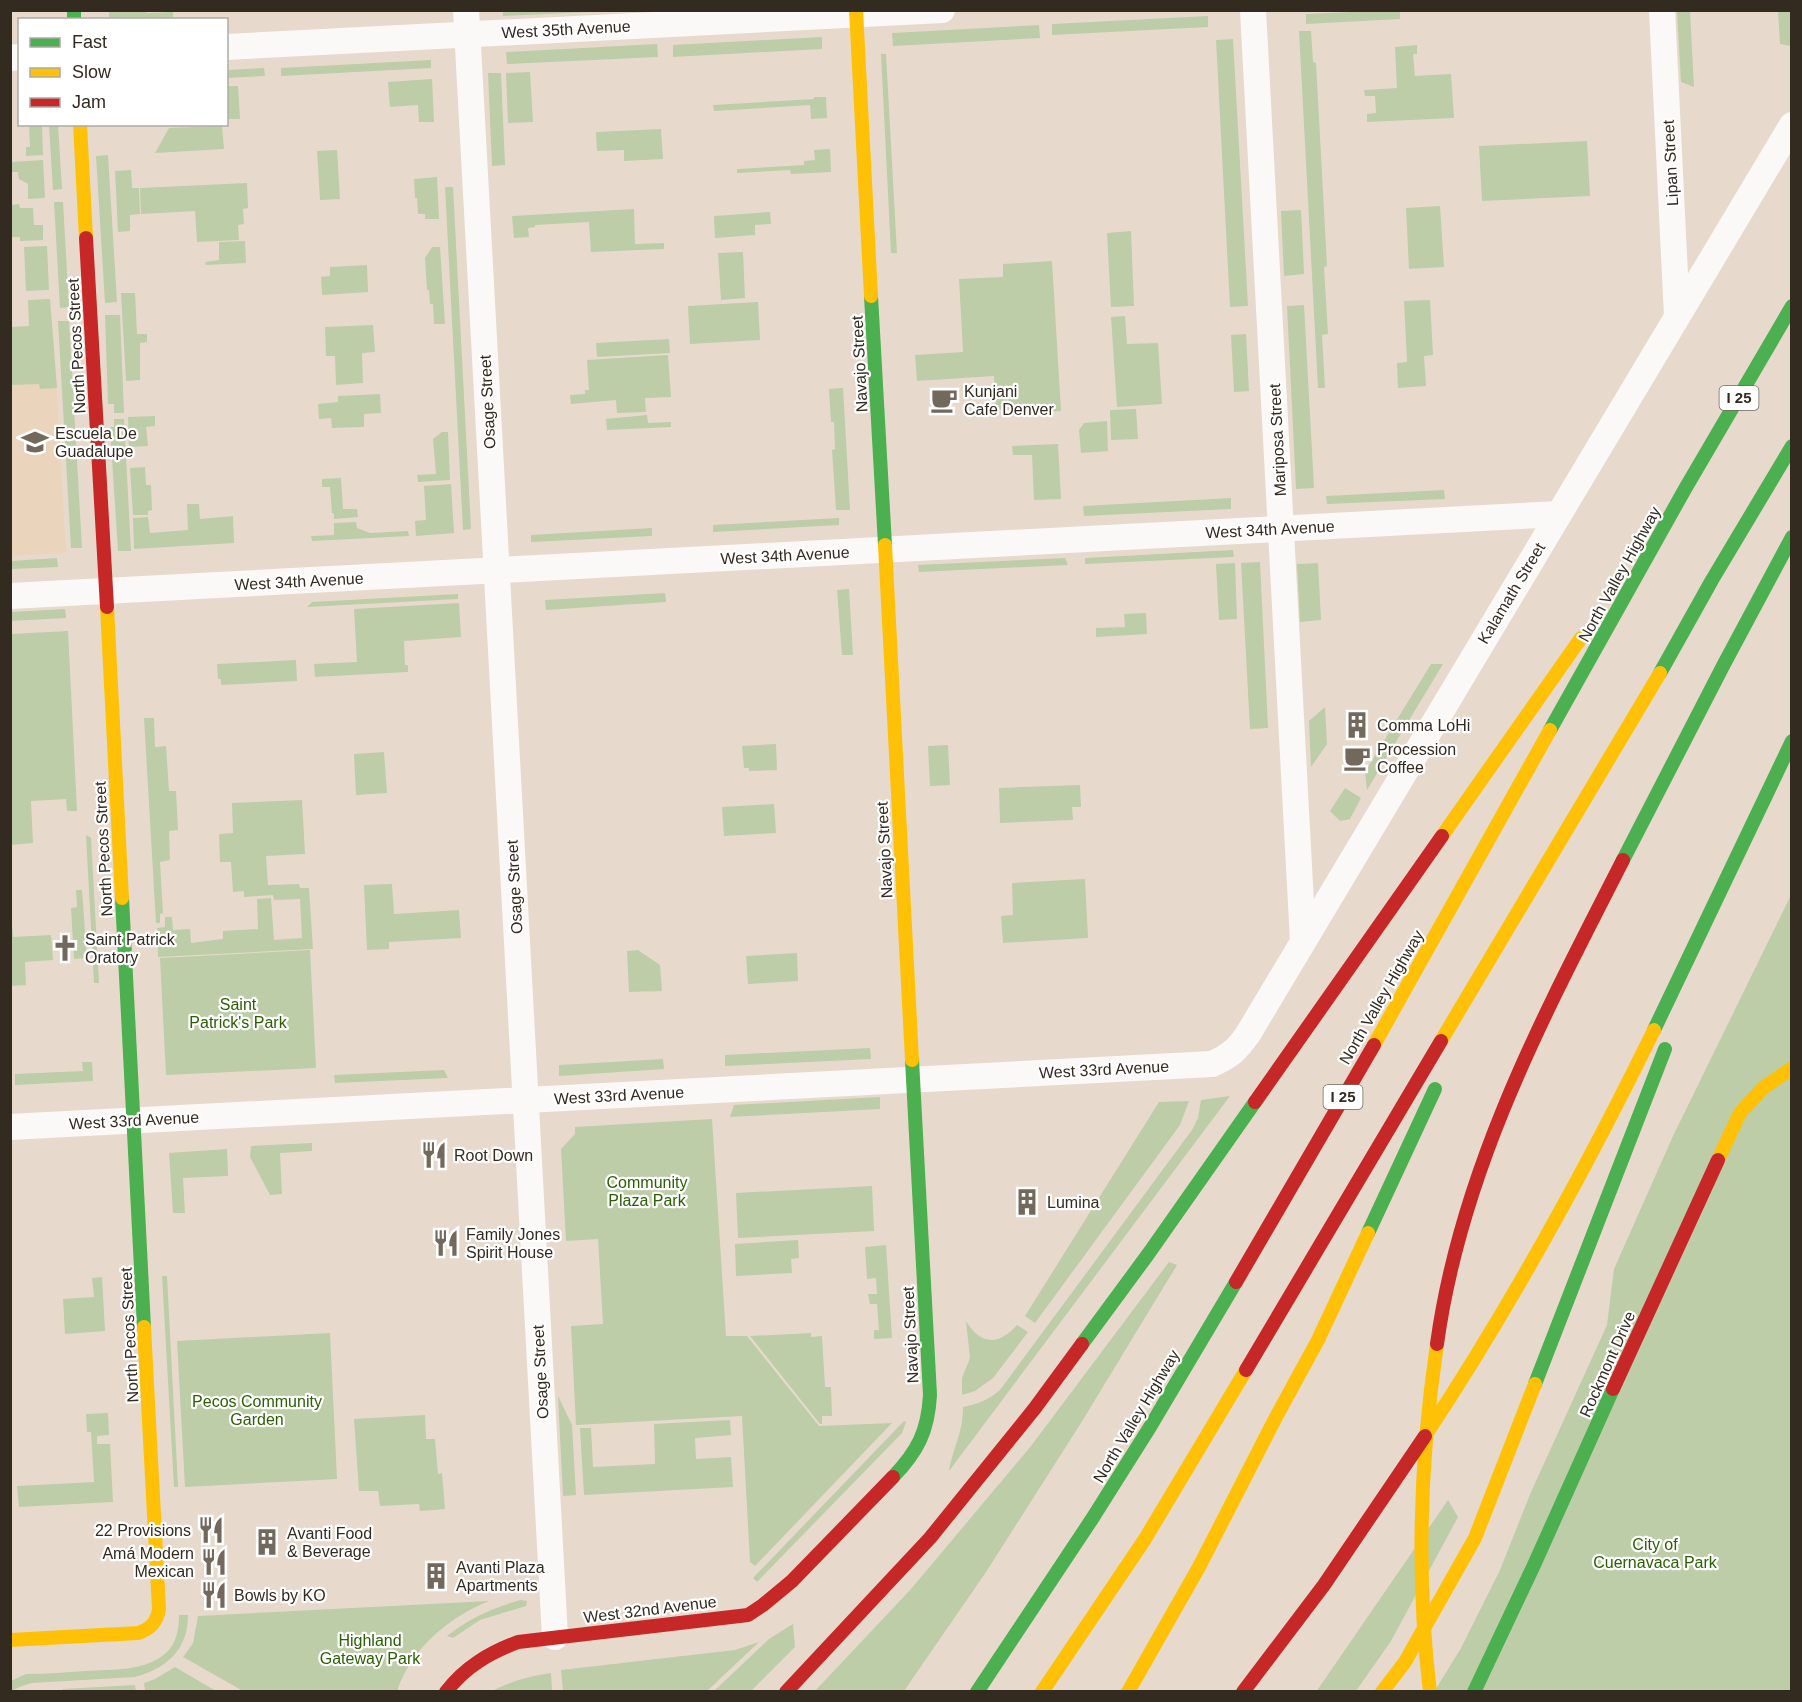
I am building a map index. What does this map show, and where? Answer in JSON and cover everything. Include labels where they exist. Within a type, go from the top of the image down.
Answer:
[{"type":"main road","name":"Navajo Street","points":[[748,1614],[764,1605],[785,1588],[891,1478],[918,1446],[924,1433],[930,1388],[856,13]]},
{"type":"main road","name":"North Pecos Street","points":[[10,1640],[138,1633],[146,1631],[155,1624],[159,1609],[80,126]]},
{"type":"main road","name":"North Valley Highway","points":[[977,1692],[1092,1520],[1208,1329],[1383,1029],[1685,489],[1791,306]]},
{"type":"main road","points":[[1042,1692],[1145,1539],[1513,922],[1791,446]]},
{"type":"main road","points":[[1610,597],[1685,489]]},
{"type":"main road","points":[[1430,1692],[1423,1599],[1425,1456],[1444,1303],[1463,1221],[1490,1136],[1522,1060],[1701,706],[1791,537]]},
{"type":"main road","points":[[786,1692],[930,1538],[1035,1408],[1149,1253],[1589,626]]},
{"type":"main road","points":[[1243,1692],[1337,1564],[1402,1470],[1470,1368],[1530,1265],[1599,1138],[1652,1033],[1791,741]]},
{"type":"main road","points":[[1686,995],[1755,818]]},
{"type":"main road","points":[[1457,1041],[1513,922]]},
{"type":"main road","points":[[1382,1692],[1405,1662],[1474,1538],[1669,1039]]},
{"type":"main road","name":"Rockmont Drive","points":[[1474,1692],[1740,1113],[1757,1092],[1791,1068]]},
{"type":"main road","points":[[1128,1692],[1199,1567],[1318,1340],[1442,1073]]},
{"type":"main road","name":"West 32nd Avenue","points":[[555,1637],[748,1614]]},
{"type":"main road","points":[[446,1692],[463,1671],[496,1650],[518,1642],[555,1637]]},
{"type":"street","name":"West 35th Avenue","points":[[228,47],[466,23],[942,10]]},
{"type":"street","name":"Mariposa Street","points":[[1254,10],[1303,941]]},
{"type":"street","name":"Lipan Street","points":[[1662,10],[1677,316]]},
{"type":"street","name":"Osage Street","points":[[466,23],[555,1637]]},
{"type":"street","name":"Kalamath Street","points":[[1227,1058],[1239,1047],[1791,125]]},
{"type":"street","name":"West 34th Avenue","points":[[10,596],[1559,514]]},
{"type":"street","name":"West 33rd Avenue","points":[[10,1126],[1212,1064],[1227,1058]]},
{"type":"shaded area","name":"Escuela De Guadalupe","points":[[53,329],[66,553],[11,556],[11,331]]},
{"type":"green space","points":[[503,10],[612,10],[612,11],[503,16]]},
{"type":"green space","points":[[109,11],[173,12],[173,18],[109,18]]},
{"type":"green space","points":[[1400,11],[1400,19],[1306,24],[1306,14]]},
{"type":"green space","points":[[1677,11],[1690,11],[1694,87],[1681,82]]},
{"type":"green space","points":[[1778,11],[1791,11],[1791,46],[1780,44]]},
{"type":"green space","points":[[1208,16],[1208,27],[1052,35],[1052,24]]},
{"type":"green space","points":[[1039,25],[1040,38],[893,46],[892,33]]},
{"type":"green space","points":[[1299,31],[1311,31],[1313,62],[1316,63],[1327,266],[1324,267],[1328,334],[1322,335],[1325,388],[1318,388]]},
{"type":"green space","points":[[822,37],[822,49],[673,57],[673,45]]},
{"type":"green space","points":[[1233,39],[1248,306],[1230,307],[1216,40]]},
{"type":"green space","points":[[657,44],[658,57],[507,64],[506,52]]},
{"type":"green space","points":[[1417,45],[1417,54],[1413,54],[1415,76],[1451,74],[1454,118],[1367,122],[1367,114],[1376,113],[1375,96],[1365,96],[1364,90],[1397,88],[1395,47]]},
{"type":"green space","points":[[881,54],[886,54],[897,253],[891,253]]},
{"type":"green space","points":[[431,60],[431,68],[281,76],[281,68]]},
{"type":"green space","points":[[264,68],[265,76],[228,78],[228,70]]},
{"type":"green space","points":[[530,72],[533,122],[508,123],[506,73]]},
{"type":"green space","points":[[488,73],[501,73],[505,165],[492,166]]},
{"type":"green space","points":[[432,79],[434,122],[419,122],[418,105],[390,107],[388,82]]},
{"type":"green space","points":[[228,86],[238,86],[240,119],[228,119]]},
{"type":"green space","points":[[814,97],[826,97],[827,118],[811,119],[810,105],[714,111],[713,105],[814,99]]},
{"type":"green space","points":[[29,126],[42,126],[43,155],[26,156],[26,147],[30,147]]},
{"type":"green space","points":[[49,126],[58,126],[62,189],[53,190]]},
{"type":"green space","points":[[222,126],[224,149],[155,153],[169,128]]},
{"type":"green space","points":[[661,129],[663,159],[624,161],[624,150],[597,151],[596,132]]},
{"type":"green space","points":[[1587,141],[1590,196],[1482,201],[1479,146]]},
{"type":"green space","points":[[830,149],[831,172],[791,174],[790,170],[737,173],[737,169],[804,165],[804,161],[815,160],[814,150]]},
{"type":"green space","points":[[337,150],[340,199],[320,200],[317,151]]},
{"type":"green space","points":[[108,155],[117,302],[105,303],[96,156]]},
{"type":"green space","points":[[43,160],[45,198],[28,199],[28,184],[19,179],[18,172],[11,172],[11,162]]},
{"type":"green space","points":[[131,170],[132,188],[139,188],[140,214],[130,215],[130,231],[118,232],[115,171]]},
{"type":"green space","points":[[437,177],[439,219],[425,219],[425,214],[418,214],[414,179]]},
{"type":"green space","points":[[247,183],[248,208],[243,209],[244,224],[238,225],[239,240],[197,242],[195,211],[141,214],[140,188]]},
{"type":"green space","points":[[445,187],[453,187],[471,529],[463,530]]},
{"type":"green space","points":[[54,202],[63,202],[69,307],[60,308]]},
{"type":"green space","points":[[19,204],[20,208],[33,208],[34,225],[43,225],[43,240],[20,241],[20,237],[11,237],[11,205]]},
{"type":"green space","points":[[1440,206],[1444,267],[1409,269],[1406,208]]},
{"type":"green space","points":[[634,209],[635,244],[664,243],[664,249],[591,252],[589,222],[535,225],[535,227],[528,228],[529,237],[514,238],[512,216]]},
{"type":"green space","points":[[1301,210],[1304,274],[1284,276],[1281,211]]},
{"type":"green space","points":[[770,212],[771,224],[755,225],[755,235],[715,238],[714,216]]},
{"type":"green space","points":[[1131,231],[1134,306],[1111,307],[1107,233]]},
{"type":"green space","points":[[245,241],[246,263],[206,265],[205,262],[219,260],[219,242]]},
{"type":"green space","points":[[47,246],[49,290],[26,291],[24,247]]},
{"type":"green space","points":[[432,247],[440,247],[445,324],[434,324],[433,304],[430,304],[429,290],[427,290],[425,258]]},
{"type":"green space","points":[[743,252],[745,298],[721,300],[718,253]]},
{"type":"green space","points":[[1052,261],[1061,411],[1018,414],[1017,409],[996,410],[994,376],[917,381],[915,355],[963,352],[959,279],[1003,277],[1003,264]]},
{"type":"green space","points":[[367,265],[368,292],[322,295],[321,277],[330,276],[330,267]]},
{"type":"green space","points":[[121,293],[135,293],[137,334],[147,334],[147,342],[140,343],[140,380],[126,381]]},
{"type":"green space","points":[[50,299],[57,388],[40,389],[39,384],[11,385],[11,327],[29,326],[28,300]]},
{"type":"green space","points":[[1430,300],[1433,355],[1424,356],[1426,386],[1398,388],[1397,363],[1407,362],[1404,301]]},
{"type":"green space","points":[[758,302],[760,340],[690,344],[688,306]]},
{"type":"green space","points":[[1304,305],[1314,488],[1296,489],[1287,306]]},
{"type":"green space","points":[[105,315],[120,315],[124,413],[114,413],[114,404],[108,404]]},
{"type":"green space","points":[[1125,316],[1127,344],[1158,343],[1162,404],[1117,407],[1111,317]]},
{"type":"green space","points":[[58,321],[69,321],[82,548],[71,548]]},
{"type":"green space","points":[[373,325],[375,352],[362,353],[363,383],[336,385],[335,356],[326,356],[325,327]]},
{"type":"green space","points":[[1246,334],[1249,391],[1234,392],[1231,335]]},
{"type":"green space","points":[[669,339],[670,353],[597,357],[596,343]]},
{"type":"green space","points":[[668,355],[671,397],[645,398],[646,412],[617,413],[616,400],[571,404],[570,395],[585,394],[585,390],[589,390],[587,360]]},
{"type":"green space","points":[[843,388],[850,510],[836,510],[832,450],[835,449],[834,422],[831,422],[829,389]]},
{"type":"green space","points":[[380,394],[381,413],[364,414],[364,427],[332,428],[331,418],[319,419],[318,404],[338,402],[338,396]]},
{"type":"green space","points":[[1136,409],[1138,439],[1111,440],[1110,410]]},
{"type":"green space","points":[[647,415],[648,423],[671,422],[671,427],[607,430],[606,419]]},
{"type":"green space","points":[[155,416],[155,426],[146,427],[148,446],[129,447],[128,417]]},
{"type":"green space","points":[[114,419],[124,419],[131,551],[118,551],[110,427],[114,427]]},
{"type":"green space","points":[[1107,421],[1108,451],[1081,453],[1079,430],[1084,423]]},
{"type":"green space","points":[[442,432],[448,432],[450,480],[418,482],[417,475],[436,474],[433,439]]},
{"type":"green space","points":[[1058,444],[1061,499],[1034,500],[1032,455],[1013,455],[1012,446]]},
{"type":"green space","points":[[145,467],[146,485],[151,485],[152,510],[148,511],[148,515],[133,515],[130,468]]},
{"type":"green space","points":[[341,478],[343,509],[357,509],[358,517],[334,519],[330,487],[322,487],[322,479]]},
{"type":"green space","points":[[451,484],[454,533],[416,536],[415,521],[426,520],[424,486]]},
{"type":"green space","points":[[1444,490],[1445,499],[1327,504],[1326,496]]},
{"type":"green space","points":[[1231,498],[1231,509],[1084,516],[1083,506]]},
{"type":"green space","points":[[187,504],[199,504],[200,519],[233,516],[234,543],[134,549],[133,518],[148,517],[150,533],[188,530]]},
{"type":"green space","points":[[839,518],[839,525],[713,532],[713,525]]},
{"type":"green space","points":[[356,522],[357,528],[370,533],[408,531],[409,536],[312,541],[311,536],[334,535],[334,523]]},
{"type":"green space","points":[[652,528],[652,536],[531,542],[531,535]]},
{"type":"green space","points":[[1233,550],[1234,557],[1085,564],[1085,558]]},
{"type":"green space","points":[[57,558],[58,567],[11,569],[11,561]]},
{"type":"green space","points":[[1065,558],[1068,565],[919,572],[918,565]]},
{"type":"green space","points":[[1260,562],[1268,728],[1250,729],[1241,563]]},
{"type":"green space","points":[[1235,563],[1237,619],[1219,620],[1216,564]]},
{"type":"green space","points":[[1318,563],[1321,620],[1300,622],[1297,564]]},
{"type":"green space","points":[[849,589],[853,655],[842,655],[837,590]]},
{"type":"green space","points":[[665,593],[666,602],[546,610],[545,600]]},
{"type":"green space","points":[[458,594],[458,599],[307,607],[312,602]]},
{"type":"green space","points":[[459,603],[461,637],[404,641],[405,665],[408,665],[408,672],[315,677],[314,664],[357,662],[354,609]]},
{"type":"green space","points":[[65,609],[66,618],[11,621],[11,612]]},
{"type":"green space","points":[[1146,613],[1147,634],[1096,637],[1096,628],[1125,627],[1124,614]]},
{"type":"green space","points":[[68,631],[77,811],[67,811],[66,799],[31,801],[33,843],[11,845],[11,634]]},
{"type":"green space","points":[[296,660],[297,681],[221,685],[221,679],[218,679],[217,664]]},
{"type":"green space","points":[[1431,664],[1443,664],[1367,790],[1365,772]]},
{"type":"green space","points":[[1325,707],[1327,744],[1311,767],[1309,721]]},
{"type":"green space","points":[[144,718],[154,718],[155,747],[166,746],[169,791],[176,791],[178,830],[169,831],[170,860],[160,862],[163,913],[160,914],[160,923],[156,923]]},
{"type":"green space","points":[[776,744],[777,770],[749,771],[749,768],[744,768],[742,746]]},
{"type":"green space","points":[[948,745],[950,785],[930,786],[928,746]]},
{"type":"green space","points":[[384,752],[387,793],[356,795],[354,754]]},
{"type":"green space","points":[[1080,785],[1081,807],[1072,807],[1073,820],[1000,823],[999,788]]},
{"type":"green space","points":[[1345,788],[1361,798],[1350,819],[1340,821],[1330,811]]},
{"type":"green space","points":[[302,800],[305,854],[266,856],[268,885],[299,884],[300,888],[309,888],[313,949],[158,957],[157,928],[165,927],[165,917],[172,917],[173,930],[190,929],[191,943],[223,939],[223,931],[258,929],[257,899],[271,898],[274,940],[302,938],[300,899],[274,900],[273,895],[244,897],[244,891],[233,892],[231,862],[220,862],[219,834],[233,833],[232,803]]},
{"type":"green space","points":[[774,804],[776,833],[724,836],[722,807]]},
{"type":"green space","points":[[86,835],[91,838],[99,983],[94,983]]},
{"type":"green space","points":[[1085,879],[1088,938],[1003,943],[1001,916],[1013,915],[1012,883]]},
{"type":"green space","points":[[392,884],[394,914],[459,910],[461,938],[389,942],[389,949],[367,950],[364,885]]},
{"type":"green space","points":[[76,890],[82,890],[87,958],[74,959],[71,908],[77,907]]},
{"type":"green space","name":"City of Cuernavaca Park","points":[[1791,895],[1791,1691],[1434,1692],[1461,1648],[1500,1570],[1531,1492],[1607,1325],[1614,1269],[1673,1136]]},
{"type":"green space","points":[[11,912],[13,937],[51,935],[53,960],[25,962],[26,985],[11,986]]},
{"type":"green space","name":"Saint Patrick's Park","points":[[310,950],[316,1068],[166,1075],[160,958]]},
{"type":"green space","points":[[638,950],[660,965],[662,991],[629,992],[627,951]]},
{"type":"green space","points":[[797,953],[798,981],[748,984],[746,956]]},
{"type":"green space","points":[[870,1048],[871,1059],[725,1066],[725,1055]]},
{"type":"green space","points":[[663,1059],[664,1069],[559,1076],[559,1065]]},
{"type":"green space","points":[[82,1062],[92,1062],[93,1081],[15,1085],[15,1074],[83,1071]]},
{"type":"green space","points":[[444,1070],[448,1078],[335,1083],[334,1075]]},
{"type":"green space","points":[[1230,1096],[949,1471],[961,1425],[963,1407],[983,1401],[1000,1390],[1192,1130],[1198,1118],[1201,1100]]},
{"type":"green space","points":[[880,1097],[880,1109],[730,1117],[734,1105]]},
{"type":"green space","points":[[1189,1101],[1180,1125],[1035,1323],[1025,1316],[1159,1102]]},
{"type":"green space","name":"Community Plaza Park","points":[[712,1119],[726,1336],[747,1336],[819,1426],[892,1423],[755,1566],[750,1562],[742,1416],[576,1425],[571,1326],[603,1324],[598,1239],[566,1241],[561,1149],[575,1134],[575,1127]]},
{"type":"green space","points":[[312,1143],[312,1151],[280,1153],[282,1194],[270,1195],[250,1157],[251,1146]]},
{"type":"green space","points":[[227,1149],[228,1176],[183,1178],[185,1213],[173,1213],[169,1153]]},
{"type":"green space","points":[[872,1186],[874,1231],[738,1238],[736,1193]]},
{"type":"green space","points":[[798,1240],[799,1258],[791,1259],[792,1273],[736,1276],[735,1244]]},
{"type":"green space","points":[[886,1245],[892,1338],[874,1339],[874,1330],[879,1330],[877,1304],[870,1304],[868,1294],[877,1294],[876,1278],[867,1279],[865,1247]]},
{"type":"green space","points":[[1169,1262],[1177,1265],[1081,1423],[986,1572],[904,1691],[815,1691],[911,1589],[1031,1446]]},
{"type":"green space","points":[[162,1276],[167,1276],[178,1487],[174,1487]]},
{"type":"green space","points":[[102,1277],[105,1331],[65,1334],[63,1299],[94,1297],[92,1278]]},
{"type":"green space","points":[[966,1321],[984,1339],[997,1339],[1017,1325],[1028,1332],[993,1378],[975,1391],[962,1395],[962,1378],[970,1358]]},
{"type":"green space","name":"Pecos Community Garden","points":[[330,1333],[337,1479],[185,1487],[177,1341]]},
{"type":"green space","points":[[811,1333],[811,1337],[822,1336],[825,1387],[831,1387],[832,1416],[822,1416],[822,1424],[750,1336]]},
{"type":"green space","points":[[558,1396],[572,1425],[576,1495],[563,1496]]},
{"type":"green space","points":[[108,1413],[109,1435],[97,1436],[97,1444],[110,1444],[113,1502],[19,1507],[17,1486],[94,1482],[91,1432],[87,1432],[86,1414]]},
{"type":"green space","points":[[425,1415],[426,1439],[435,1439],[438,1474],[442,1473],[445,1509],[420,1511],[419,1504],[380,1506],[378,1491],[359,1491],[354,1419]]},
{"type":"green space","points":[[730,1420],[731,1435],[695,1438],[696,1459],[731,1457],[733,1487],[584,1495],[580,1428],[591,1428],[593,1467],[655,1464],[654,1424]]},
{"type":"green space","points":[[904,1421],[906,1422],[902,1433],[757,1582],[753,1578]]},
{"type":"green space","points":[[1448,1500],[1458,1517],[1391,1641],[1356,1691],[1316,1692]]},
{"type":"green space","points":[[520,1600],[527,1601],[526,1606],[480,1620],[453,1638],[447,1636],[482,1614]]},
{"type":"green space","name":"Highland Gateway Park","points":[[489,1601],[460,1616],[433,1636],[412,1661],[397,1691],[243,1691],[183,1657],[193,1643],[198,1616]]},
{"type":"green space","points":[[179,1615],[188,1615],[187,1627],[180,1648],[166,1663],[146,1673],[135,1677],[32,1683],[11,1691],[11,1681],[26,1674],[117,1669],[148,1664],[166,1653],[173,1645],[178,1630]]},
{"type":"green space","points":[[793,1624],[795,1647],[751,1691],[714,1691],[769,1639]]},
{"type":"green space","points":[[759,1642],[707,1691],[563,1691],[561,1670],[735,1650]]},
{"type":"green space","points":[[175,1667],[216,1691],[145,1691],[144,1683]]},
{"type":"green space","points":[[551,1673],[552,1691],[492,1691],[521,1679]]},
{"type":"green space","points":[[135,1685],[136,1691],[61,1691],[63,1689]]},
{"type":"traffic: fast","points":[[74,10],[74,18]]},
{"type":"traffic: fast","points":[[871,296],[885,545]]},
{"type":"traffic: fast","points":[[1550,730],[1685,489],[1792,306]]},
{"type":"traffic: fast","points":[[1660,673],[1792,446]]},
{"type":"traffic: fast","points":[[1623,860],[1792,537]]},
{"type":"traffic: fast","points":[[1654,1030],[1792,741]]},
{"type":"traffic: fast","points":[[122,898],[144,1327]]},
{"type":"traffic: fast","points":[[1535,1384],[1665,1049]]},
{"type":"traffic: fast","points":[[893,1477],[920,1440],[927,1419],[930,1395],[912,1060]]},
{"type":"traffic: fast","points":[[1368,1233],[1435,1089]]},
{"type":"traffic: fast","points":[[1082,1344],[1255,1102]]},
{"type":"traffic: fast","points":[[977,1692],[1092,1519],[1236,1282]]},
{"type":"traffic: fast","points":[[1474,1692],[1613,1389]]},
{"type":"traffic: slow","points":[[856,10],[871,296]]},
{"type":"traffic: slow","points":[[80,126],[86,238]]},
{"type":"traffic: slow","points":[[885,545],[912,1060]]},
{"type":"traffic: slow","points":[[107,607],[122,898]]},
{"type":"traffic: slow","points":[[1442,836],[1581,638]]},
{"type":"traffic: slow","points":[[1441,1041],[1660,673]]},
{"type":"traffic: slow","points":[[1374,1045],[1550,730]]},
{"type":"traffic: slow","points":[[1425,1436],[1488,1337],[1546,1236],[1602,1134],[1654,1030]]},
{"type":"traffic: slow","points":[[1718,1160],[1740,1113],[1763,1088],[1792,1068]]},
{"type":"traffic: slow","points":[[1128,1692],[1199,1567],[1318,1340],[1368,1233]]},
{"type":"traffic: slow","points":[[10,1640],[138,1633],[150,1627],[157,1618],[159,1609],[144,1327]]},
{"type":"traffic: slow","points":[[1430,1692],[1423,1605],[1422,1518],[1427,1431],[1437,1344]]},
{"type":"traffic: slow","points":[[1042,1692],[1145,1539],[1246,1370]]},
{"type":"traffic: slow","points":[[1382,1692],[1405,1662],[1475,1538],[1535,1384]]},
{"type":"traffic: jam","points":[[86,238],[107,607]]},
{"type":"traffic: jam","points":[[1255,1102],[1442,836]]},
{"type":"traffic: jam","points":[[1437,1344],[1449,1279],[1465,1216],[1509,1094],[1564,976],[1623,860]]},
{"type":"traffic: jam","points":[[1246,1370],[1441,1041]]},
{"type":"traffic: jam","points":[[1236,1282],[1374,1045]]},
{"type":"traffic: jam","points":[[1613,1389],[1718,1160]]},
{"type":"traffic: jam","points":[[786,1692],[930,1538],[1035,1408],[1082,1344]]},
{"type":"traffic: jam","points":[[1243,1692],[1324,1585],[1425,1436]]},
{"type":"traffic: jam","points":[[446,1692],[461,1675],[478,1662],[518,1642],[748,1615],[792,1581],[893,1477]]},
{"type":"place","name":"Kunjani Cafe Denver","points":[[944,400]]},
{"type":"place","name":"Escuela De Guadalupe","points":[[35,442]]},
{"type":"place","name":"Comma LoHi","points":[[1357,725]]},
{"type":"place","name":"Procession Coffee","points":[[1357,758]]},
{"type":"place","name":"Saint Patrick Oratory","points":[[65,948]]},
{"type":"place","name":"Root Down","points":[[434,1155]]},
{"type":"place","name":"Lumina","points":[[1027,1202]]},
{"type":"place","name":"Family Jones Spirit House","points":[[446,1243]]},
{"type":"place","name":"22 Provisions","points":[[211,1530]]},
{"type":"place","name":"Avanti Food & Beverage","points":[[267,1542]]},
{"type":"place","name":"Amá Modern Mexican","points":[[214,1562]]},
{"type":"place","name":"Avanti Plaza Apartments","points":[[436,1576]]},
{"type":"place","name":"Bowls by KO","points":[[214,1595]]}]
